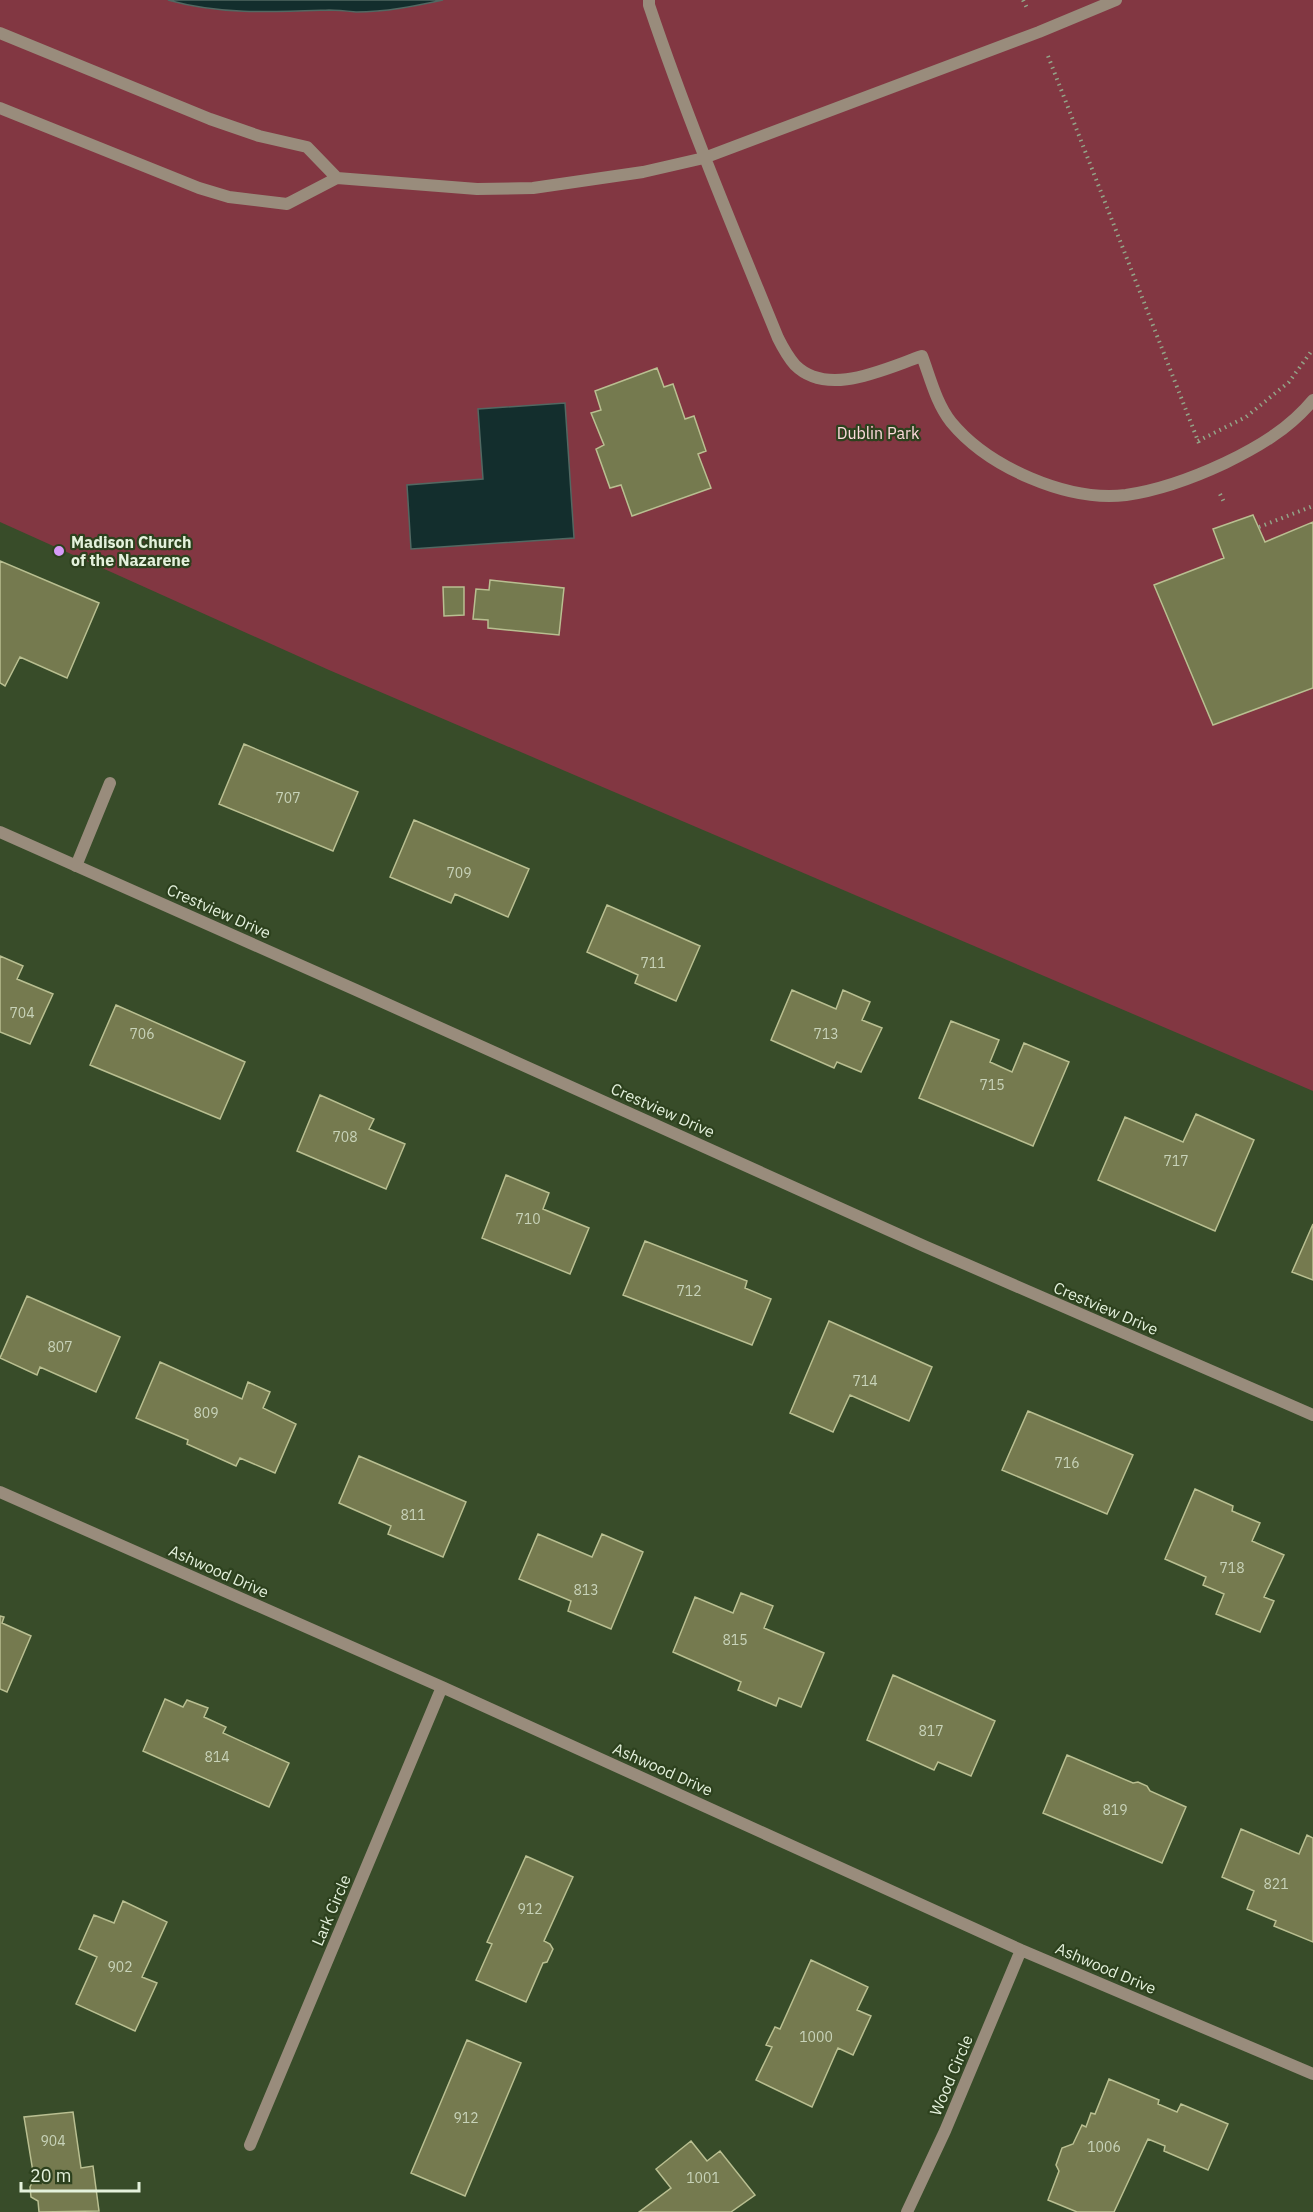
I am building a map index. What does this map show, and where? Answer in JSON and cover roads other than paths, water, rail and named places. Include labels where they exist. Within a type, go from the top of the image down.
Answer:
[{"type":"street","points":[[649,0],[667,58],[704,158],[777,338],[787,355],[805,372],[815,378],[850,380],[922,356],[940,404],[966,438],[1001,464],[1023,475],[1072,490],[1098,494],[1124,495],[1176,484],[1209,471],[1273,437],[1293,421],[1313,400]]},
{"type":"street","points":[[0,108],[199,188],[229,197],[287,204],[337,178],[477,189],[533,188],[643,172],[704,158],[1039,33],[1116,0]]},
{"type":"street","points":[[0,33],[210,119],[259,136],[308,147],[337,178]]},
{"type":"street","points":[[76,866],[110,783]]},
{"type":"street","name":"Crestview Drive","points":[[0,832],[935,1251],[1313,1415]]},
{"type":"street","name":"Ashwood Drive","points":[[0,1492],[442,1687],[1021,1950],[1313,2074]]},
{"type":"street","name":"Lark Circle","points":[[250,2145],[442,1687]]},
{"type":"street","name":"Wood Circle","points":[[908,2212],[945,2131],[1021,1950]]},
{"type":"water","points":[[168,0],[443,0],[367,12],[332,10],[268,12],[207,8]]},
{"type":"water","points":[[565,403],[574,538],[411,549],[407,485],[483,479],[478,409]]},
{"type":"place","name":"Madison Church of the Nazarene","points":[[59,551]]},
{"type":"park label","name":"Dublin Park","points":[[878,433]]}]
